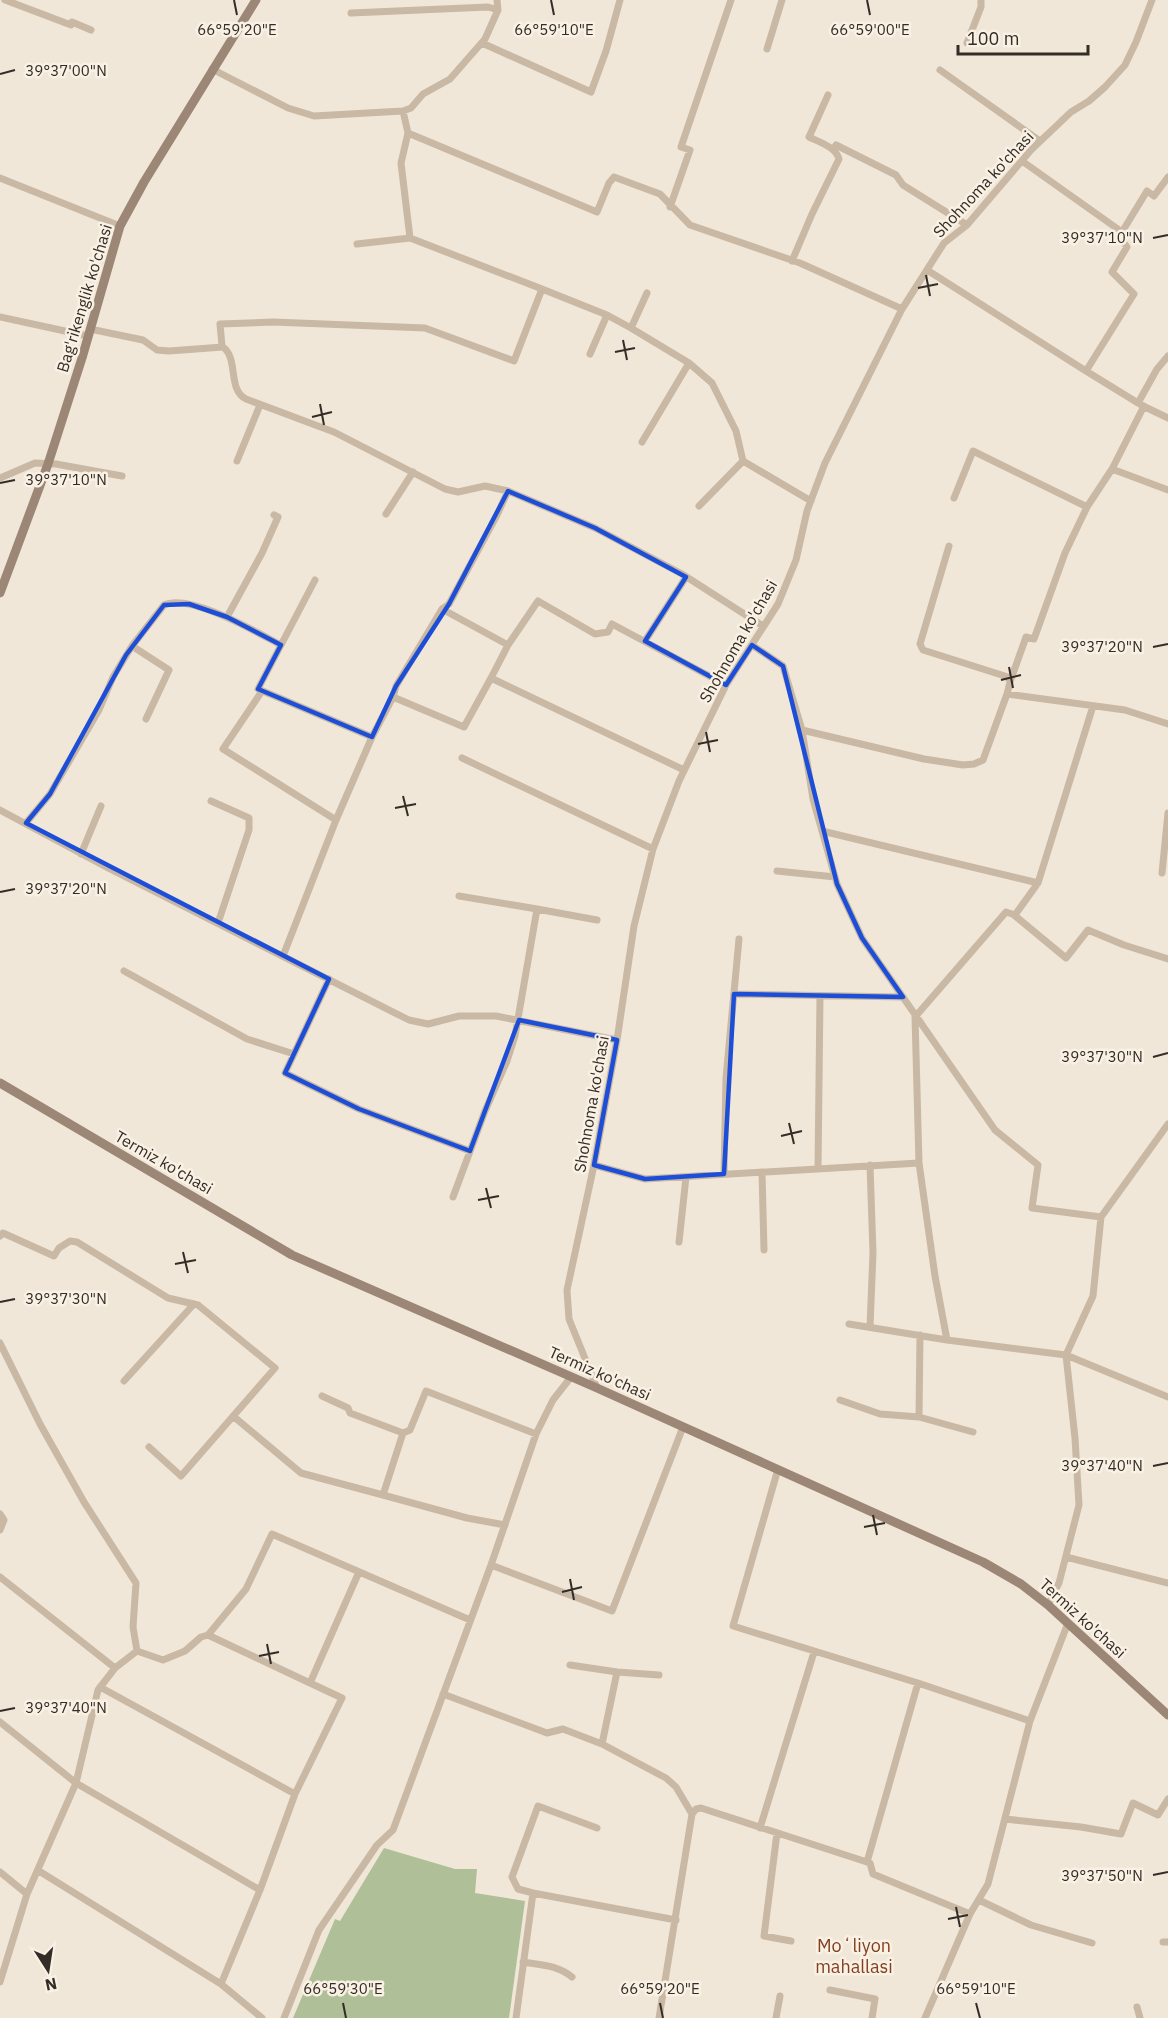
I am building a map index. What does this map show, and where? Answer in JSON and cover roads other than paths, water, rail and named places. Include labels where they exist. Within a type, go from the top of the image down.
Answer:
[{"type":"main road","name":"Bag'rikenglik ko'chasi","points":[[0,592],[48,464],[120,226],[212,69],[256,0]]},
{"type":"main road","name":"Termiz ko'chasi","points":[[0,1083],[292,1255],[597,1388],[983,1562],[1021,1584],[1048,1605],[1168,1715]]},
{"type":"street","points":[[6,0],[71,25],[72,22],[91,30]]},
{"type":"street","points":[[212,69],[288,108],[314,116],[403,111],[411,108],[423,94],[450,79],[482,43],[498,9],[497,0]]},
{"type":"street","points":[[482,43],[591,92],[606,51],[620,0]]},
{"type":"street","points":[[670,207],[690,150],[681,147],[731,0]]},
{"type":"street","points":[[766,49],[782,0]]},
{"type":"street","points":[[967,43],[981,7],[981,0]]},
{"type":"street","name":"Shohnoma ko'chasi","points":[[597,1388],[569,1319],[567,1290],[594,1165],[617,1040],[634,926],[653,849],[684,770],[726,685],[778,604],[796,560],[811,501],[825,463],[902,309],[944,243],[967,225],[1040,141],[1071,112],[1089,101],[1105,87],[1125,65],[1137,42],[1152,0]]},
{"type":"street","points":[[351,13],[488,7],[498,9]]},
{"type":"street","points":[[940,70],[1040,141]]},
{"type":"street","points":[[792,261],[839,159],[838,154],[833,150],[809,137],[828,95]]},
{"type":"street","points":[[403,111],[408,133],[401,163],[410,238]]},
{"type":"street","points":[[408,133],[597,212],[609,183],[614,177],[660,194],[670,207],[690,225],[792,261],[902,309]]},
{"type":"street","points":[[833,150],[837,145],[896,175],[903,185],[967,225]]},
{"type":"street","points":[[1022,161],[1122,232]]},
{"type":"street","points":[[1086,371],[1134,294],[1112,272],[1127,247],[1119,236],[1147,191],[1154,196],[1168,177]]},
{"type":"street","points":[[0,178],[120,226]]},
{"type":"street","points":[[357,244],[410,238],[607,315],[631,328],[689,363],[712,383],[735,431],[743,461],[811,501]]},
{"type":"street","points":[[927,270],[1141,405],[1168,418]]},
{"type":"street","points":[[222,346],[220,324],[273,322],[425,328],[514,361],[542,289]]},
{"type":"street","points":[[631,328],[647,293]]},
{"type":"street","points":[[590,354],[607,315]]},
{"type":"street","points":[[0,317],[143,340],[157,351],[222,346],[227,350],[240,396],[334,432],[445,489],[458,492],[485,486],[508,491],[595,528],[687,577],[763,626]]},
{"type":"street","points":[[802,730],[924,759],[963,765],[983,760],[1026,636],[1034,639],[1065,553],[1087,507],[1112,469],[1156,369],[1168,356]]},
{"type":"street","points":[[642,442],[689,363]]},
{"type":"street","points":[[237,461],[260,405]]},
{"type":"street","points":[[954,498],[973,451],[1087,507]]},
{"type":"street","points":[[699,506],[743,461]]},
{"type":"street","points":[[0,478],[35,463],[122,477]]},
{"type":"street","points":[[1112,469],[1168,490]]},
{"type":"street","points":[[386,514],[413,472]]},
{"type":"street","points":[[283,956],[336,820],[396,686],[442,609],[449,604],[508,491]]},
{"type":"street","points":[[228,617],[262,553],[278,517],[274,515]]},
{"type":"street","points":[[950,546],[921,647],[923,650],[1008,677],[1010,682]]},
{"type":"street","points":[[645,641],[687,577]]},
{"type":"street","points":[[315,580],[258,689],[372,737]]},
{"type":"street","points":[[26,824],[50,794],[99,710],[113,677],[132,646],[164,605],[171,601],[189,604],[228,617],[281,645]]},
{"type":"street","points":[[393,697],[464,727],[508,645],[538,601],[596,634],[608,632],[612,624],[726,685]]},
{"type":"street","points":[[442,609],[508,645]]},
{"type":"street","points":[[752,645],[783,666],[787,673],[802,730],[813,799],[835,877],[862,938],[995,1130],[1038,1166],[1032,1208],[1101,1217]]},
{"type":"street","points":[[132,646],[169,670],[146,719]]},
{"type":"street","points":[[491,678],[684,770]]},
{"type":"street","points":[[262,691],[224,749],[336,820]]},
{"type":"street","points":[[1007,694],[1125,710],[1168,724]]},
{"type":"street","points":[[1014,915],[1038,883],[1093,706]]},
{"type":"street","points":[[462,758],[653,849]]},
{"type":"street","points":[[211,801],[249,818],[250,824],[218,923]]},
{"type":"street","points":[[81,854],[101,806]]},
{"type":"street","points":[[0,810],[81,854],[409,1020],[428,1024],[459,1016],[496,1016],[617,1040]]},
{"type":"street","points":[[1162,873],[1168,813]]},
{"type":"street","points":[[822,831],[1038,883]]},
{"type":"street","points":[[777,871],[835,877]]},
{"type":"street","points":[[459,896],[597,920]]},
{"type":"street","points":[[453,1197],[507,1061],[519,1020],[537,909]]},
{"type":"street","points":[[947,1340],[919,1164],[915,1017],[1006,912],[1014,915],[1066,958],[1088,930],[1124,945],[1168,959]]},
{"type":"street","points":[[724,1174],[726,1077],[739,939]]},
{"type":"street","points":[[124,971],[247,1039],[294,1054]]},
{"type":"street","points":[[329,979],[285,1073],[359,1109],[470,1151]]},
{"type":"street","points":[[734,994],[903,997]]},
{"type":"street","points":[[818,1169],[820,996]]},
{"type":"street","points":[[1048,1605],[1059,1583],[1079,1504],[1066,1355],[1093,1296],[1101,1217],[1168,1124]]},
{"type":"street","points":[[594,1165],[645,1179],[919,1164]]},
{"type":"street","points":[[870,1166],[873,1253],[870,1327]]},
{"type":"street","points":[[762,1172],[764,1250]]},
{"type":"street","points":[[680,1242],[686,1177]]},
{"type":"street","points":[[0,1236],[3,1233],[54,1256],[59,1248],[70,1241],[77,1242],[168,1298],[195,1304],[237,1335],[275,1368],[181,1476],[149,1447]]},
{"type":"street","points":[[124,1381],[195,1304]]},
{"type":"street","points":[[849,1324],[947,1340],[1066,1355],[1168,1397]]},
{"type":"street","points":[[919,1417],[920,1335]]},
{"type":"street","points":[[0,1343],[40,1424],[84,1502],[136,1582],[134,1627],[137,1651]]},
{"type":"street","points":[[284,2018],[319,1930],[377,1845],[393,1830],[491,1565],[536,1434],[553,1400],[571,1377]]},
{"type":"street","points":[[322,1396],[348,1408],[350,1413],[403,1433],[410,1430],[426,1391],[536,1434]]},
{"type":"street","points":[[840,1400],[880,1414],[919,1417],[973,1432]]},
{"type":"street","points":[[233,1416],[301,1473],[467,1518],[505,1525]]},
{"type":"street","points":[[491,1565],[612,1611],[683,1427]]},
{"type":"street","points":[[383,1495],[403,1433]]},
{"type":"street","points":[[778,1469],[733,1626],[918,1683],[1030,1721]]},
{"type":"street","points":[[0,1514],[4,1520],[0,1530]]},
{"type":"street","points":[[137,1651],[163,1660],[185,1651],[201,1637],[208,1635],[246,1589],[272,1534],[470,1620]]},
{"type":"street","points":[[1066,1557],[1168,1583]]},
{"type":"street","points":[[310,1683],[359,1572]]},
{"type":"street","points":[[0,1577],[115,1668]]},
{"type":"street","points":[[925,2018],[970,1914],[988,1884],[1030,1721],[1068,1623]]},
{"type":"street","points":[[208,1635],[342,1698],[295,1794],[260,1890],[221,1984]]},
{"type":"street","points":[[0,1982],[27,1894],[76,1783],[100,1687],[115,1668],[137,1651]]},
{"type":"street","points":[[760,1828],[814,1652]]},
{"type":"street","points":[[570,1665],[659,1675]]},
{"type":"street","points":[[602,1744],[617,1672]]},
{"type":"street","points":[[867,1862],[918,1683]]},
{"type":"street","points":[[100,1687],[295,1794]]},
{"type":"street","points":[[442,1694],[547,1734],[563,1729],[602,1744],[666,1778],[676,1787],[692,1814]]},
{"type":"street","points":[[0,1722],[76,1783],[260,1890]]},
{"type":"street","points":[[1005,1819],[1081,1827],[1121,1834],[1133,1803],[1158,1815],[1168,1799]]},
{"type":"street","points":[[597,1828],[538,1806],[512,1877],[518,1889],[676,1920]]},
{"type":"street","points":[[659,2018],[692,1814],[696,1809],[701,1808],[870,1863],[873,1874],[970,1914]]},
{"type":"street","points":[[777,1833],[764,1936],[791,1941]]},
{"type":"street","points":[[39,1871],[221,1984],[262,2018]]},
{"type":"street","points":[[0,1872],[27,1894]]},
{"type":"street","points":[[516,2018],[533,1893]]},
{"type":"street","points":[[979,1900],[1031,1925],[1092,1943]]},
{"type":"street","points":[[523,1962],[548,1965],[572,1977]]},
{"type":"street","points":[[830,1990],[875,1999],[872,2018]]},
{"type":"street","points":[[776,2018],[780,1996]]},
{"type":"street","points":[[1137,2007],[1140,2018]]},
{"type":"district","name":"Moʻliyon mahallasi","points":[[854,1955]]}]
